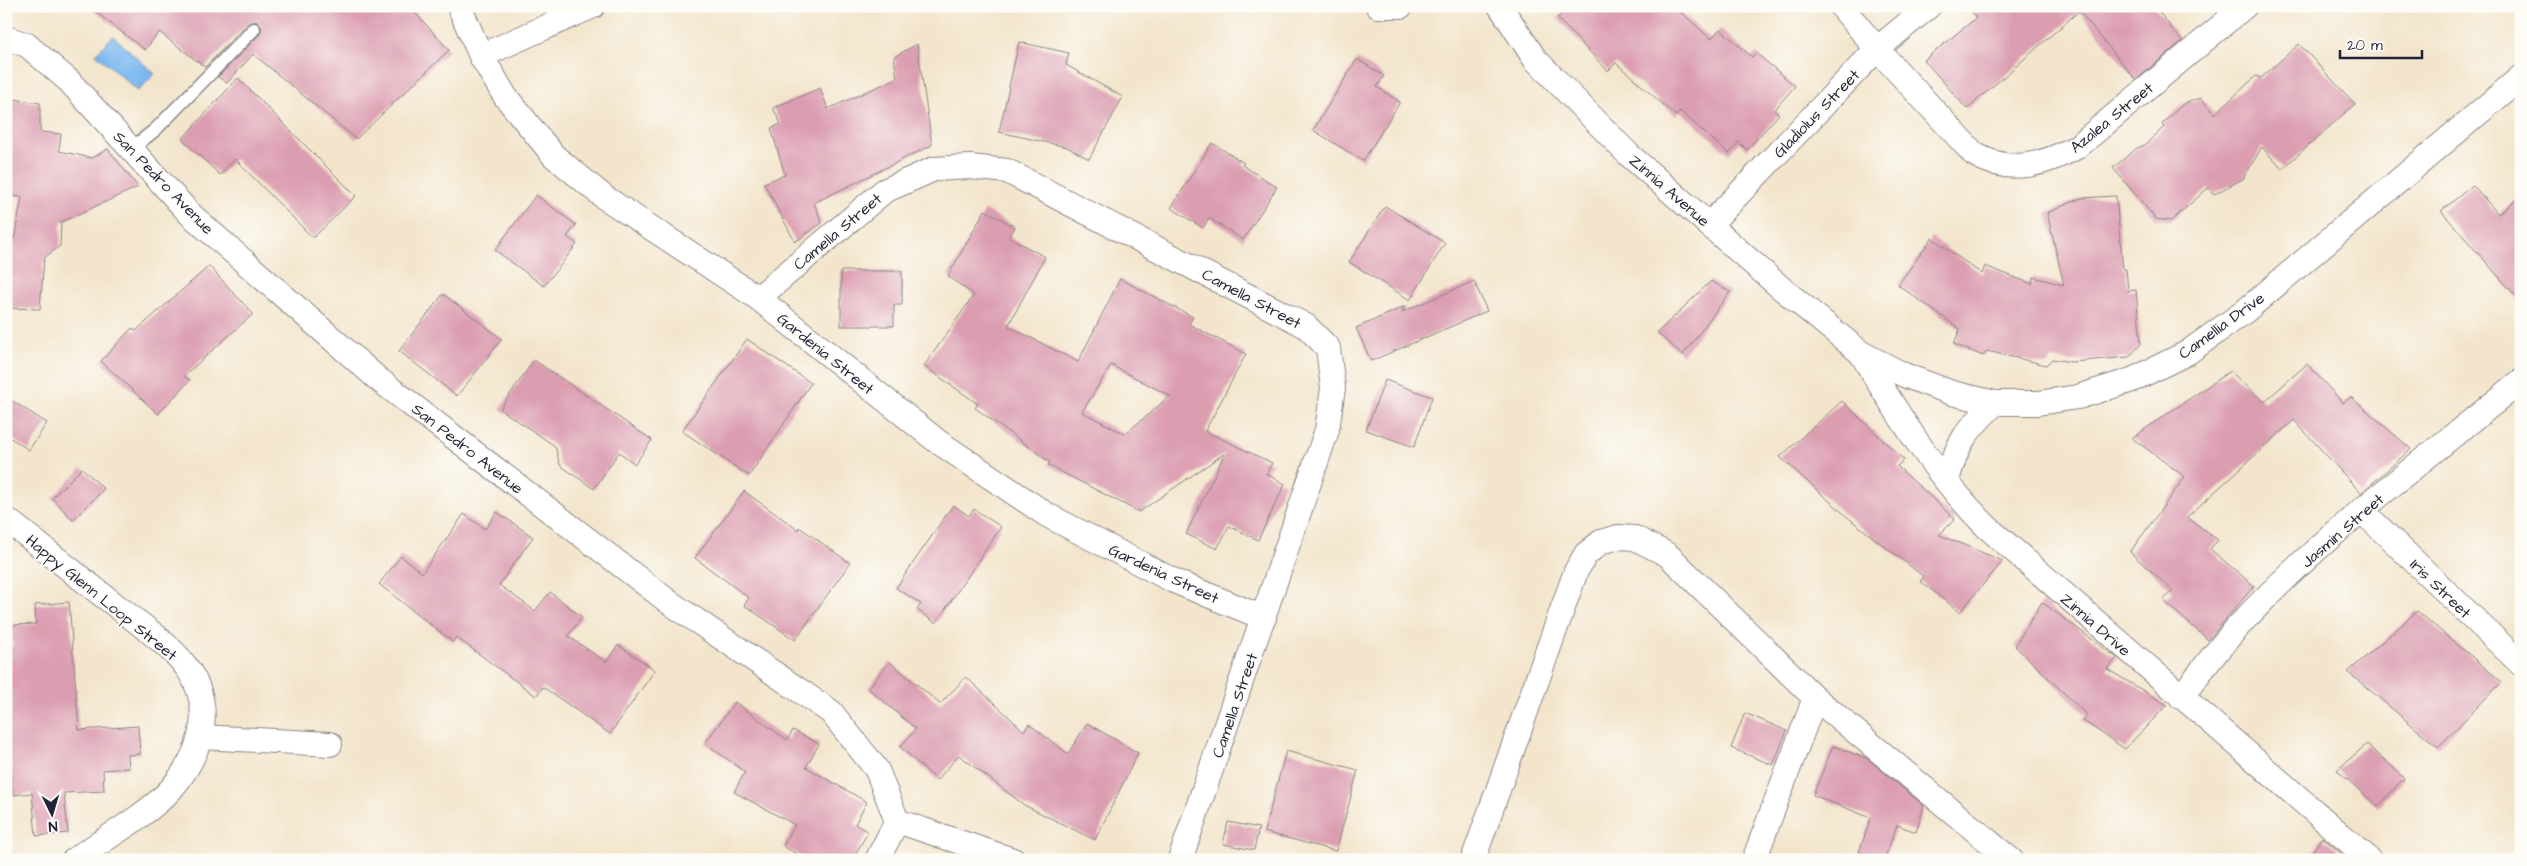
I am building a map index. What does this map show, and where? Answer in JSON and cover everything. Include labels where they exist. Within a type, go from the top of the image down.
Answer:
[{"type":"street","name":"Gardenia Street","points":[[459,6],[481,56],[505,96],[554,156],[604,197],[758,298],[937,441],[1047,515],[1174,581],[1264,618]]},
{"type":"street","points":[[481,56],[593,6]]},
{"type":"street","points":[[1378,6],[1401,6]]},
{"type":"street","name":"Zinnia Avenue","points":[[1500,6],[1535,59],[1628,154],[1861,353]]},
{"type":"street","name":"Azalea Street","points":[[1841,6],[1877,49],[1974,154],[1987,162],[2010,167],[2033,166],[2057,158],[2077,147],[2244,6]]},
{"type":"street","name":"Gladiolus Street","points":[[1709,225],[1877,49],[1929,6]]},
{"type":"street","name":"San Pedro Avenue","points":[[6,38],[27,45],[69,80],[190,214],[378,379],[669,602],[831,712],[877,770],[897,821]]},
{"type":"street","name":"Camellia Drive","points":[[1861,353],[1904,375],[1952,393],[1995,403],[2038,403],[2078,397],[2132,380],[2187,353],[2244,312],[2521,77]]},
{"type":"street","name":"Camella Street","points":[[758,298],[884,191],[934,170],[970,167],[1006,171],[1306,326],[1328,348],[1333,388],[1327,430],[1180,860]]},
{"type":"street","name":"Zinnia Drive","points":[[1861,353],[1913,438],[1967,507],[2016,554],[2370,860]]},
{"type":"street","name":"Jasmin Street","points":[[2181,697],[2246,618],[2279,585],[2362,511],[2521,381]]},
{"type":"street","points":[[1946,481],[1959,443],[1970,427],[1995,403]]},
{"type":"street","name":"Iris Street","points":[[2362,511],[2521,664]]},
{"type":"street","name":"Happy Glenn Loop Street","points":[[6,519],[179,658],[200,694],[203,716],[201,737],[193,759],[170,790],[157,802],[74,860]]},
{"type":"street","points":[[1473,860],[1576,571],[1586,554],[1601,542],[1618,537],[1635,538],[1668,555],[1815,698],[2011,860]]},
{"type":"street","points":[[1754,860],[1815,698]]},
{"type":"street","points":[[201,737],[330,744]]},
{"type":"street","points":[[877,860],[897,821],[1013,860]]},
{"type":"lane","points":[[131,149],[155,130],[254,29]]},
{"type":"water","points":[[113,36],[155,74],[138,91],[96,54]]},
{"type":"building","points":[[88,6],[409,6],[449,50],[356,139],[253,54],[227,83],[218,77],[260,34],[262,27],[256,21],[248,23],[205,67],[159,32],[145,50]]},
{"type":"building","points":[[1570,6],[1674,6],[1711,39],[1720,29],[1752,57],[1756,53],[1795,86],[1774,110],[1779,114],[1747,150],[1739,142],[1729,154],[1680,111],[1676,116],[1616,63],[1608,71],[1557,18]]},
{"type":"building","points":[[1968,6],[2154,6],[2182,41],[2136,80],[2079,11],[1967,109],[1924,60],[1976,18]]},
{"type":"building","points":[[1019,42],[1069,53],[1066,65],[1123,97],[1089,159],[1067,147],[999,132]]},
{"type":"building","points":[[917,44],[932,145],[814,203],[822,223],[795,242],[764,183],[785,175],[771,128],[781,124],[773,108],[820,88],[828,109],[897,78],[894,57]]},
{"type":"building","points":[[2299,44],[2355,104],[2282,169],[2262,147],[2243,179],[2214,194],[2208,188],[2171,221],[2156,219],[2113,168],[2137,148],[2145,145],[2164,127],[2162,124],[2183,104],[2201,98],[2215,114],[2256,76],[2261,78]]},
{"type":"building","points":[[1357,59],[1384,76],[1377,87],[1400,102],[1363,161],[1313,130]]},
{"type":"building","points":[[238,78],[356,196],[313,238],[235,159],[220,175],[182,139]]},
{"type":"building","points":[[6,98],[40,103],[40,132],[61,134],[59,151],[92,158],[108,149],[138,187],[61,222],[60,246],[44,258],[40,309],[6,308],[6,238],[14,239],[22,197],[6,195]]},
{"type":"building","points":[[1212,143],[1277,187],[1243,240],[1209,218],[1203,228],[1171,208]]},
{"type":"building","points":[[2473,185],[2498,214],[2521,196],[2521,302],[2441,211]]},
{"type":"building","points":[[536,195],[576,225],[567,237],[577,244],[544,286],[495,250]]},
{"type":"building","points":[[2116,196],[2123,269],[2126,269],[2128,291],[2136,290],[2141,344],[2129,357],[2072,362],[2052,359],[2046,365],[1987,351],[1983,356],[1954,344],[1960,329],[1898,285],[1932,238],[1982,274],[1985,266],[2032,284],[2033,277],[2064,285],[2047,213],[2081,198]]},
{"type":"building","points":[[1385,206],[1445,243],[1410,300],[1349,262]]},
{"type":"building","points":[[985,210],[1015,227],[1009,237],[1045,257],[1008,326],[1078,362],[1120,279],[1193,317],[1189,324],[1246,354],[1205,431],[1272,463],[1266,474],[1285,484],[1258,540],[1229,526],[1217,549],[1186,534],[1225,453],[1139,512],[1048,465],[1050,462],[975,408],[978,404],[924,366],[974,295],[948,276]],"holes":[[[1111,365],[1170,396],[1125,434],[1082,412]]]},
{"type":"building","points":[[209,266],[253,314],[184,376],[190,380],[158,414],[101,361],[132,328],[136,331]]},
{"type":"building","points":[[841,271],[902,271],[902,305],[894,305],[894,326],[841,326]]},
{"type":"building","points":[[1474,281],[1487,311],[1371,361],[1356,328],[1406,306],[1402,312]]},
{"type":"building","points":[[1711,281],[1730,292],[1683,355],[1657,333]]},
{"type":"building","points":[[443,294],[502,339],[457,396],[399,351]]},
{"type":"building","points":[[747,339],[811,383],[749,476],[682,431]]},
{"type":"building","points":[[534,360],[652,440],[635,464],[619,452],[594,489],[560,465],[555,446],[500,409]]},
{"type":"building","points":[[2307,364],[2343,403],[2351,397],[2411,449],[2361,493],[2294,420],[2187,517],[2218,540],[2210,549],[2254,586],[2208,640],[2163,600],[2173,591],[2130,552],[2185,477],[2132,438],[2230,371],[2264,402]]},
{"type":"building","points":[[1385,380],[1432,397],[1414,447],[1366,430]]},
{"type":"building","points":[[6,397],[47,423],[29,450],[6,435]]},
{"type":"building","points":[[1842,401],[1904,460],[1897,466],[1955,519],[1939,535],[2003,561],[1960,612],[1920,581],[1924,577],[1851,520],[1780,457]]},
{"type":"building","points":[[82,468],[104,489],[73,520],[52,498]]},
{"type":"building","points":[[744,491],[798,530],[799,527],[850,563],[795,640],[744,605],[749,598],[695,558]]},
{"type":"building","points":[[953,505],[969,516],[974,509],[1001,527],[936,623],[917,610],[921,604],[896,588]]},
{"type":"building","points":[[497,512],[533,537],[499,585],[535,611],[550,592],[582,617],[568,636],[606,662],[618,645],[655,670],[610,734],[543,687],[536,696],[456,637],[453,642],[379,584],[401,556],[422,573],[464,514],[485,529]]},
{"type":"building","points":[[69,602],[79,730],[138,726],[140,754],[128,755],[129,768],[103,770],[104,791],[64,793],[68,833],[36,836],[32,793],[13,795],[6,740],[6,648],[13,647],[11,625],[36,624],[35,605]]},
{"type":"building","points":[[2042,602],[2117,658],[2107,669],[2167,705],[2125,749],[2082,720],[2087,715],[2015,646]]},
{"type":"building","points":[[2417,611],[2502,682],[2438,747],[2348,672]]},
{"type":"building","points":[[890,662],[940,704],[966,677],[1024,731],[1029,724],[1068,754],[1087,723],[1138,753],[1095,840],[1024,805],[959,755],[937,780],[900,747],[916,729],[868,688]]},
{"type":"building","points":[[735,702],[787,740],[793,730],[819,744],[806,767],[867,802],[855,824],[868,832],[852,860],[807,860],[783,846],[795,825],[734,792],[745,772],[705,743]]},
{"type":"building","points":[[1745,713],[1787,731],[1773,765],[1731,748]]},
{"type":"building","points":[[2367,744],[2404,778],[2378,807],[2337,770]]},
{"type":"building","points":[[1833,746],[1868,759],[1924,806],[1916,832],[1897,825],[1884,860],[1859,852],[1871,818],[1813,795]]},
{"type":"building","points":[[1286,751],[1358,770],[1336,851],[1264,832]]},
{"type":"building","points":[[1228,822],[1259,828],[1254,850],[1223,844]]},
{"type":"building","points":[[2322,837],[2349,860],[2307,860]]}]
